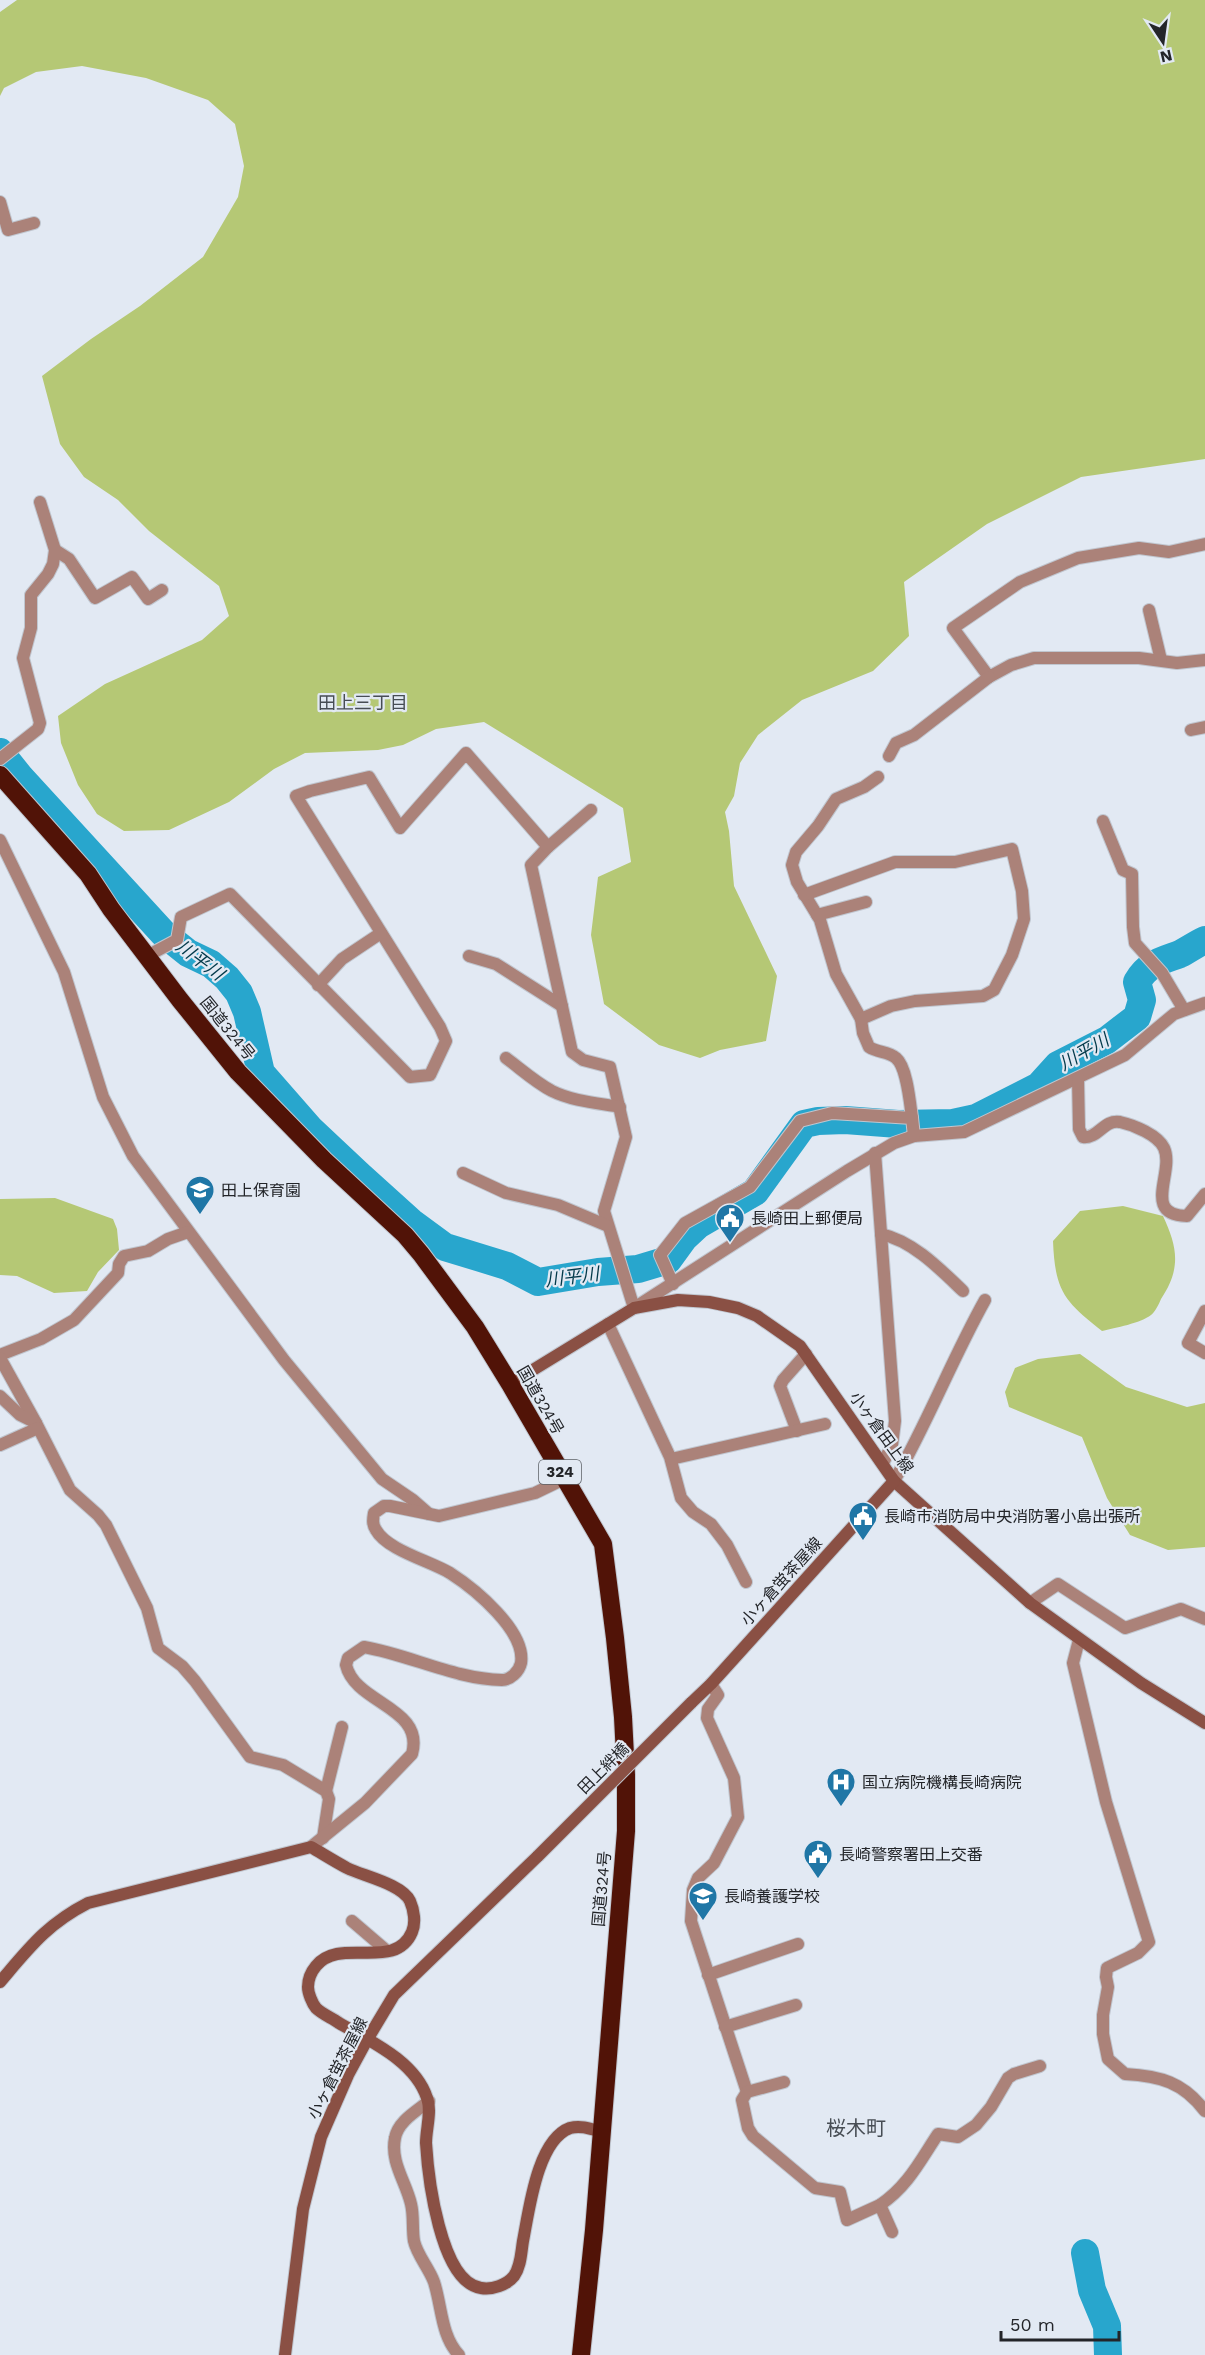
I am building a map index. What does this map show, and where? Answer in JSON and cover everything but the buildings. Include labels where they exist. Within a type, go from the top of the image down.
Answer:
[{"type":"highway","name":"国道324号","points":[[0,775],[88,874],[111,909],[238,1072],[421,1254],[475,1327],[603,1544],[615,1638],[626,1775],[626,1831],[594,2230],[581,2355]]},
{"type":"street","points":[[0,201],[8,230],[34,223]]},
{"type":"street","points":[[0,759],[38,729],[40,723],[23,658],[31,628],[31,595],[48,574],[56,550],[40,502]]},
{"type":"street","points":[[989,677],[954,628],[1020,582],[1078,558],[1139,548],[1169,552],[1205,544]]},
{"type":"street","points":[[56,550],[69,559],[95,598],[132,577],[148,598],[162,590]]},
{"type":"street","points":[[1149,610],[1161,660]]},
{"type":"street","points":[[889,756],[896,743],[914,735],[989,677],[1011,665],[1034,658],[1161,660],[1177,663],[1205,660]]},
{"type":"street","points":[[1191,730],[1205,727]]},
{"type":"street","points":[[147,956],[177,940],[181,917],[230,894],[410,1077],[430,1075],[446,1041],[440,1027],[296,796],[369,777],[400,828],[466,753],[548,847]]},
{"type":"street","points":[[878,777],[864,787],[836,799],[818,826],[796,852],[792,865],[796,882],[817,915],[836,974],[861,1019],[863,1033],[869,1047],[888,1053],[903,1066],[914,1136]]},
{"type":"street","points":[[591,810],[531,865],[572,1052],[583,1060],[610,1067],[620,1107],[626,1137],[604,1211],[634,1308],[875,1153],[914,1136],[964,1132],[1125,1055],[1140,1045],[1166,1020],[1184,1010],[1205,1003]]},
{"type":"street","points":[[1103,821],[1123,870],[1132,874],[1135,943],[1162,973],[1184,1010]]},
{"type":"street","points":[[0,840],[64,972],[104,1097],[133,1156],[284,1360],[382,1479],[430,1515]]},
{"type":"street","points":[[804,895],[895,862],[955,862],[1012,849],[1022,891],[1024,920],[1012,955],[994,990],[983,996],[915,1001],[891,1006],[861,1019]]},
{"type":"street","points":[[817,915],[866,902]]},
{"type":"street","points":[[318,985],[342,959],[381,933]]},
{"type":"street","points":[[469,956],[496,964],[562,1006]]},
{"type":"street","points":[[506,1058],[538,1083],[554,1092],[576,1099],[620,1107]]},
{"type":"street","points":[[1078,1078],[1079,1129],[1083,1137],[1092,1136],[1112,1122],[1120,1122],[1147,1133],[1160,1142],[1165,1152],[1162,1201],[1166,1211],[1176,1216],[1186,1216],[1205,1194]]},
{"type":"street","points":[[674,1284],[660,1255],[666,1247],[685,1223],[750,1187],[800,1121],[832,1113],[912,1118]]},
{"type":"street","points":[[875,1153],[895,1421],[892,1445],[883,1464]]},
{"type":"street","points":[[463,1173],[506,1193],[558,1205],[608,1226]]},
{"type":"street","points":[[188,1232],[168,1239],[148,1251],[124,1256],[119,1264],[118,1274],[74,1320],[41,1339],[0,1356],[70,1490],[106,1525],[147,1608],[158,1648],[182,1666],[195,1681],[250,1756],[283,1765],[326,1791]]},
{"type":"street","points":[[881,1234],[896,1238],[936,1266],[963,1291]]},
{"type":"street","name":"小ヶ倉田上線","points":[[510,1384],[634,1308],[678,1300],[708,1302],[738,1308],[772,1324],[800,1346],[894,1481],[1030,1603],[1079,1640],[1205,1723]]},
{"type":"street","points":[[894,1481],[916,1443],[963,1340],[986,1300]]},
{"type":"street","points":[[1205,1311],[1188,1343],[1205,1353]]},
{"type":"street","points":[[608,1324],[671,1459],[681,1498],[693,1512],[711,1524],[727,1545],[746,1582]]},
{"type":"street","points":[[797,1431],[780,1386],[806,1354]]},
{"type":"street","points":[[0,1396],[20,1415],[37,1426]]},
{"type":"street","points":[[671,1459],[825,1424]]},
{"type":"street","points":[[0,1445],[37,1426]]},
{"type":"street","points":[[0,1982],[41,1934],[64,1915],[88,1903],[311,1847],[365,1803],[412,1754],[415,1745],[412,1732],[402,1718],[353,1683],[346,1665],[348,1658],[364,1647],[472,1676],[505,1680],[513,1676],[520,1667],[520,1653],[507,1622],[450,1574],[395,1547],[376,1532],[373,1522],[375,1513],[384,1506],[390,1506],[439,1516],[534,1492],[564,1479]]},
{"type":"street","name":"小ヶ倉蛍茶屋線","points":[[691,1703],[711,1684],[894,1481]]},
{"type":"street","points":[[1030,1603],[1058,1584],[1125,1628],[1181,1609],[1205,1619]]},
{"type":"street","points":[[1079,1640],[1073,1663],[1106,1802],[1149,1942],[1138,1953],[1107,1968],[1108,1987],[1103,2015],[1103,2034],[1108,2059],[1125,2074],[1141,2075],[1175,2083],[1198,2102],[1205,2111]]},
{"type":"street","points":[[711,1684],[718,1695],[708,1709],[708,1718],[734,1778],[738,1817],[714,1863],[698,1878],[693,1890],[691,1921],[747,2092]]},
{"type":"street","name":"田上絆橋","points":[[538,1856],[691,1703]]},
{"type":"street","points":[[323,1838],[329,1799],[326,1791],[342,1727]]},
{"type":"street","points":[[311,1847],[344,1866],[394,1887],[405,1893],[410,1900],[414,1928],[409,1938],[387,1952],[334,1953],[319,1963],[309,1978],[308,1988],[316,2007],[397,2059],[415,2076],[424,2090],[429,2101],[427,2159],[444,2243],[463,2279],[481,2288],[494,2288],[508,2282],[517,2271],[532,2194],[546,2151],[557,2136],[570,2128],[583,2126],[601,2132]]},
{"type":"street","name":"小ヶ倉蛍茶屋線","points":[[285,2355],[303,2209],[318,2147],[348,2075],[394,1995],[538,1856]]},
{"type":"street","points":[[352,1921],[387,1952]]},
{"type":"street","points":[[708,1975],[798,1944]]},
{"type":"street","points":[[725,2027],[796,2006]]},
{"type":"street","points":[[784,2082],[747,2092],[742,2100],[748,2128],[753,2136],[815,2188],[840,2192],[847,2220],[880,2205],[898,2193],[909,2180],[938,2134],[958,2137],[976,2125],[991,2107],[1008,2078],[1040,2066]]},
{"type":"street","points":[[429,2101],[401,2124],[395,2137],[395,2151],[398,2172],[411,2205],[414,2243],[433,2281],[444,2328],[452,2347],[459,2355]]},
{"type":"street","points":[[880,2205],[892,2232]]},
{"type":"green space","points":[[17,0],[1205,0],[1205,459],[1081,477],[987,524],[904,582],[909,636],[873,671],[802,700],[758,735],[740,763],[734,796],[725,812],[734,886],[777,976],[766,1041],[720,1050],[700,1058],[659,1045],[604,1004],[591,935],[598,877],[631,862],[623,808],[484,722],[436,729],[403,745],[378,750],[305,753],[274,769],[229,802],[169,830],[124,831],[97,814],[78,785],[61,743],[58,716],[105,684],[202,640],[229,616],[219,586],[149,531],[118,500],[84,477],[60,444],[42,376],[140,306],[203,257],[238,197],[244,166],[235,124],[208,100],[146,78],[82,66],[36,72],[4,88],[0,96],[0,12]]},
{"type":"green space","points":[[55,1198],[113,1219],[117,1229],[119,1250],[98,1272],[87,1291],[54,1293],[17,1276],[0,1275],[0,1199]]},
{"type":"green space","points":[[1123,1206],[1163,1216],[1172,1238],[1174,1268],[1172,1278],[1151,1315],[1135,1323],[1102,1331],[1070,1303],[1064,1294],[1056,1272],[1053,1241],[1080,1211]]},
{"type":"green space","points":[[1080,1354],[1126,1387],[1187,1407],[1205,1403],[1205,1547],[1168,1550],[1130,1535],[1107,1498],[1082,1437],[1009,1407],[1005,1392],[1015,1368],[1038,1359]]},
{"type":"waterway","name":"川平川","points":[[0,752],[20,777],[163,933],[188,953],[211,964],[227,978],[239,993],[247,1012],[261,1073],[310,1129],[411,1222],[445,1247],[507,1266],[538,1282],[598,1272],[638,1269],[668,1260],[684,1238],[698,1225],[755,1192],[804,1124],[845,1120],[898,1124],[953,1123],[976,1118],[1039,1086],[1058,1065],[1107,1040],[1137,1017],[1142,1000],[1137,982],[1146,971],[1156,963],[1180,954],[1205,940]]},
{"type":"waterway","points":[[1085,2253],[1092,2290],[1107,2326],[1108,2355]]},
{"type":"place","name":"田上保育園","points":[[200,1216]]},
{"type":"place","name":"長崎田上郵便局","points":[[730,1244]]},
{"type":"place","name":"長崎市消防局中央消防署小島出張所","points":[[863,1542]]},
{"type":"place","name":"国立病院機構長崎病院","points":[[841,1808]]},
{"type":"place","name":"長崎警察署田上交番","points":[[818,1880]]},
{"type":"place","name":"長崎養護学校","points":[[703,1922]]},
{"type":"district","name":"田上三丁目","points":[[363,703]]},
{"type":"district","name":"桜木町","points":[[856,2128]]}]
